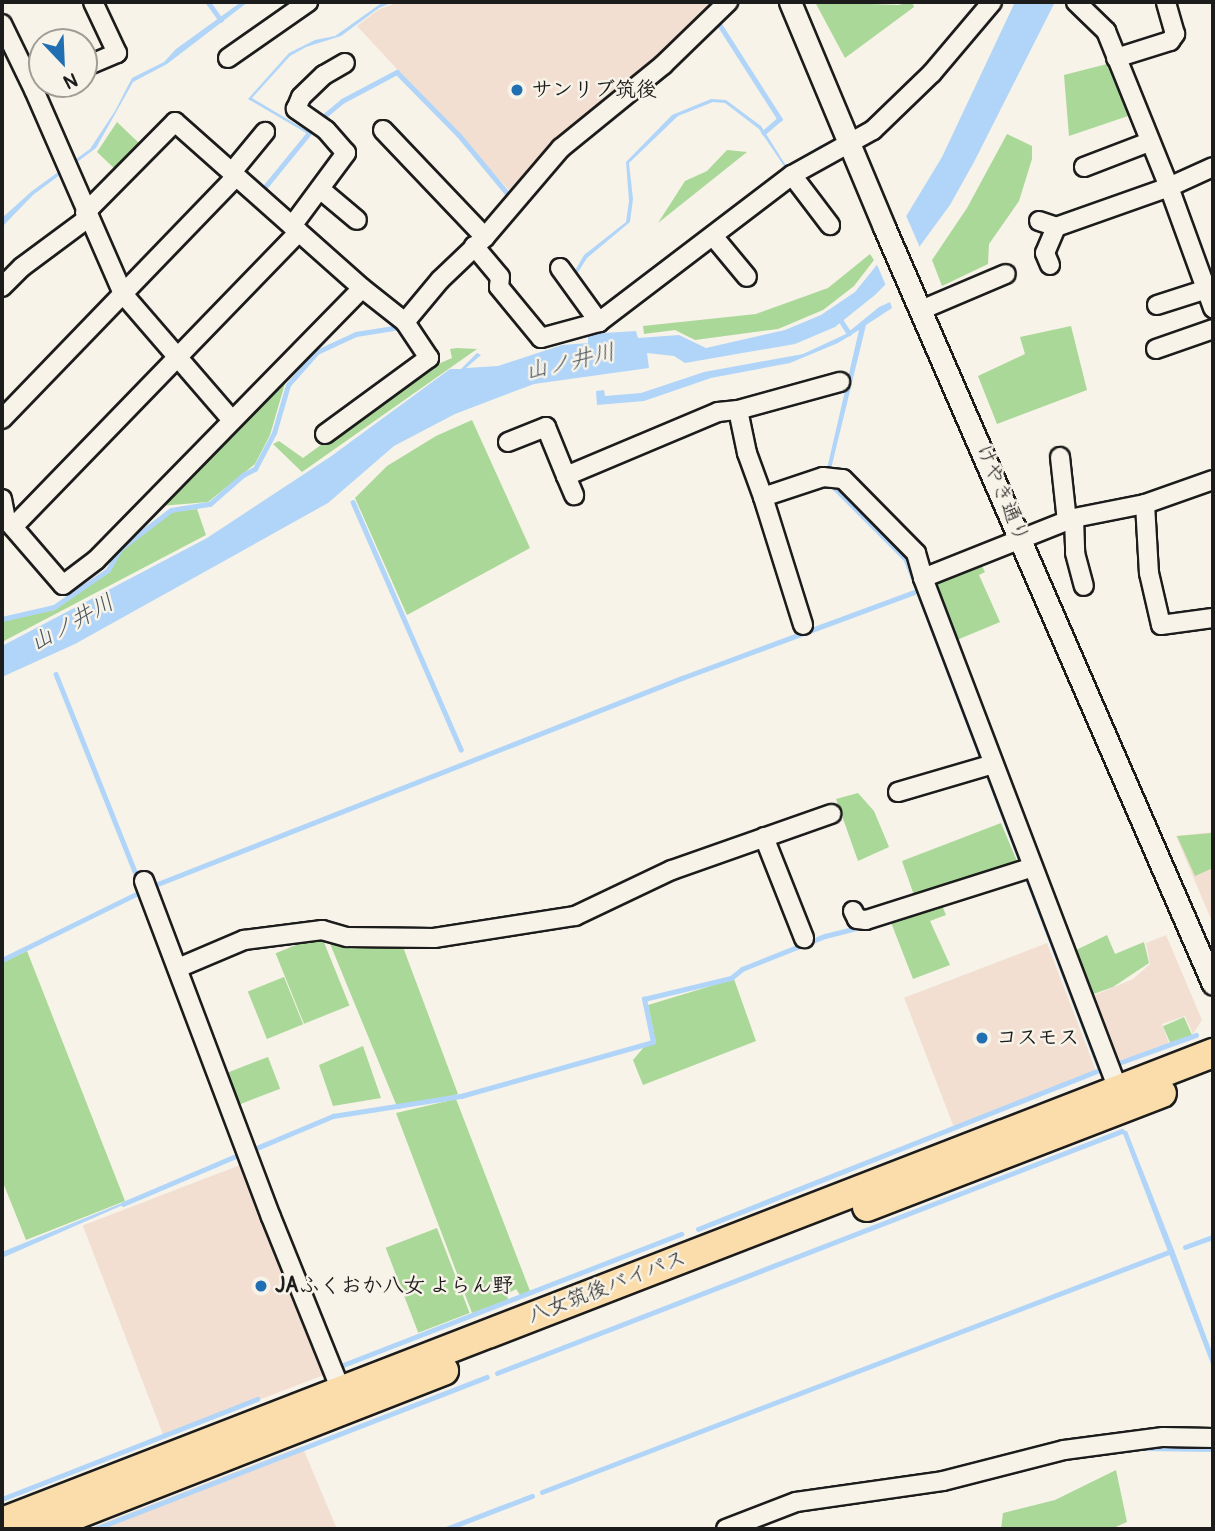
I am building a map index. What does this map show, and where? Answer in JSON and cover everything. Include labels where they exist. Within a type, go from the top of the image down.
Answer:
[{"type":"highway","name":"八女筑後バイパス","points":[[2,1522],[344,1399],[1121,1098],[1213,1053]]},
{"type":"highway","name":"八女筑後バイパス","points":[[1121,1098],[1213,1072]]},
{"type":"highway","name":"八女筑後バイパス","points":[[40,1529],[344,1399]]},
{"type":"street","points":[[93,2],[117,52],[98,61]]},
{"type":"street","points":[[229,58],[283,9],[308,2]]},
{"type":"street","points":[[405,323],[440,280],[480,242],[561,148],[663,65],[728,2]]},
{"type":"street","name":"けやき通り","points":[[790,2],[884,227],[1213,984]]},
{"type":"street","points":[[383,130],[480,242],[500,277],[499,287],[541,338],[599,322],[792,175],[850,144],[899,108],[992,2]]},
{"type":"street","points":[[1076,2],[1106,31],[1169,187],[1213,308]]},
{"type":"street","points":[[1116,58],[1170,41],[1175,34],[1166,2]]},
{"type":"street","points":[[2,24],[28,66]]},
{"type":"street","points":[[13,527],[178,356],[295,229],[346,153],[326,130],[296,109],[301,97],[324,75],[345,63]]},
{"type":"street","points":[[45,98],[86,216],[123,294],[230,419]]},
{"type":"street","points":[[2,287],[22,267],[86,216],[175,122],[405,323],[429,358],[325,434]]},
{"type":"street","points":[[2,419],[234,174],[265,132]]},
{"type":"street","points":[[1084,167],[1149,142]]},
{"type":"street","points":[[1039,221],[1056,227],[1169,187],[1213,167]]},
{"type":"street","points":[[792,175],[830,225]]},
{"type":"street","points":[[320,189],[357,220]]},
{"type":"street","points":[[1050,265],[1045,253],[1056,227]]},
{"type":"street","points":[[713,236],[747,277]]},
{"type":"street","points":[[560,268],[599,322]]},
{"type":"street","points":[[921,310],[1006,274]]},
{"type":"street","points":[[2,499],[6,519],[63,585],[96,560],[230,419],[362,288]]},
{"type":"street","points":[[1157,305],[1207,289]]},
{"type":"street","points":[[1156,349],[1213,329]]},
{"type":"street","points":[[566,476],[718,412],[737,410],[840,382]]},
{"type":"street","points":[[737,410],[747,453],[803,625]]},
{"type":"street","points":[[508,442],[546,427],[574,495]]},
{"type":"street","points":[[1060,457],[1084,586]]},
{"type":"street","points":[[763,497],[828,477],[843,480],[916,552],[988,766],[1121,1098]]},
{"type":"street","points":[[923,578],[1071,519],[1145,504],[1213,480]]},
{"type":"street","points":[[1145,504],[1149,573],[1161,625],[1213,618]]},
{"type":"street","points":[[898,792],[988,766]]},
{"type":"street","points":[[178,968],[244,940],[322,930],[347,937],[434,938],[575,916],[672,870],[831,814]]},
{"type":"street","points":[[764,837],[804,938]]},
{"type":"street","points":[[853,911],[857,919],[866,920],[1027,869]]},
{"type":"street","points":[[144,881],[271,1217],[344,1399]]},
{"type":"street","points":[[726,1529],[796,1502],[943,1481],[1064,1450],[1163,1437],[1213,1438]]},
{"type":"shaded area","points":[[399,2],[712,2],[713,11],[544,157],[511,192],[357,26],[378,10]]},
{"type":"shaded area","points":[[1213,832],[1213,924],[1176,836]]},
{"type":"shaded area","points":[[1166,935],[1202,1020],[1193,1034],[1185,1016],[1162,1024],[1169,1043],[1114,1063],[1088,998],[1133,979],[1150,964],[1146,943]]},
{"type":"shaded area","points":[[1047,943],[1097,1074],[954,1129],[904,998]]},
{"type":"shaded area","points":[[248,1162],[329,1373],[164,1436],[83,1225]]},
{"type":"shaded area","points":[[302,1446],[337,1529],[88,1529]]},
{"type":"green space","points":[[815,2],[898,5],[912,2],[914,7],[845,58]]},
{"type":"green space","points":[[1111,63],[1131,115],[1069,136],[1064,75]]},
{"type":"green space","points":[[117,122],[141,145],[117,171],[97,152]]},
{"type":"green space","points":[[1007,134],[1032,146],[1032,159],[1019,201],[989,244],[988,264],[942,286],[932,260],[967,208]]},
{"type":"green space","points":[[727,150],[747,152],[658,223],[685,181],[707,171]]},
{"type":"green space","points":[[870,254],[874,260],[854,286],[823,310],[778,329],[695,340],[675,330],[644,334],[643,326],[756,314],[828,288]]},
{"type":"green space","points":[[1071,326],[1087,390],[997,424],[978,376],[1025,354],[1020,337]]},
{"type":"green space","points":[[319,340],[323,342],[286,380],[270,435],[255,464],[208,502],[160,506]]},
{"type":"green space","points":[[450,349],[477,349],[302,472],[273,444],[279,441],[303,458],[422,371],[452,358]]},
{"type":"green space","points":[[472,420],[530,548],[407,615],[355,498],[387,466],[436,436]]},
{"type":"green space","points":[[197,509],[206,535],[2,642],[2,620],[55,610],[108,572],[122,551],[171,512]]},
{"type":"green space","points":[[979,560],[985,572],[979,575],[1000,622],[952,642],[932,590],[942,574]]},
{"type":"green space","points":[[858,793],[874,811],[889,847],[858,861],[836,799]]},
{"type":"green space","points":[[1001,823],[1019,866],[915,898],[902,861]]},
{"type":"green space","points":[[1213,833],[1213,868],[1195,876],[1177,836]]},
{"type":"green space","points":[[941,903],[946,915],[930,921],[950,965],[913,979],[890,920]]},
{"type":"green space","points":[[326,934],[343,941],[403,947],[458,1094],[398,1109]]},
{"type":"green space","points":[[321,935],[349,1005],[304,1024],[276,953]]},
{"type":"green space","points":[[1107,935],[1115,954],[1144,942],[1149,963],[1113,987],[1088,996],[1072,952]]},
{"type":"green space","points":[[27,951],[125,1201],[26,1240],[2,1180],[2,963]]},
{"type":"green space","points":[[284,977],[303,1024],[267,1039],[248,992]]},
{"type":"green space","points":[[734,979],[756,1041],[643,1085],[633,1060],[644,1047],[656,1043],[648,1005]]},
{"type":"green space","points":[[1184,1017],[1192,1035],[1171,1045],[1163,1026]]},
{"type":"green space","points":[[363,1046],[381,1098],[333,1106],[319,1065]]},
{"type":"green space","points":[[268,1057],[280,1089],[240,1104],[228,1072]]},
{"type":"green space","points":[[456,1099],[530,1291],[520,1295],[516,1289],[507,1294],[508,1300],[472,1313],[396,1113]]},
{"type":"green space","points":[[437,1228],[470,1313],[418,1333],[386,1248]]},
{"type":"green space","points":[[1116,1470],[1127,1522],[1111,1529],[1001,1529],[1003,1513],[1055,1500]]},
{"type":"water","points":[[241,2],[248,2],[167,64],[133,82],[96,148],[33,195],[2,227],[2,218],[32,191],[90,149],[115,111],[132,78],[164,62],[176,49]]},
{"type":"water","points":[[383,2],[393,2],[379,8],[341,36],[306,47],[290,56],[252,98],[311,133],[308,134],[248,99],[289,53],[315,40],[335,36]]},
{"type":"water","name":"山ノ井川","points":[[1015,2],[1055,2],[974,162],[950,205],[909,261],[875,295],[835,327],[795,344],[685,363],[674,356],[647,353],[649,368],[534,384],[455,414],[394,446],[328,503],[75,644],[2,677],[2,646],[207,538],[330,457],[450,369],[461,369],[477,353],[481,355],[466,368],[498,366],[562,345],[588,343],[588,334],[636,331],[638,338],[679,335],[706,348],[785,330],[821,315],[855,292],[876,266],[942,157]]},
{"type":"water","points":[[711,99],[726,100],[761,126],[785,164],[790,165],[821,145],[823,148],[786,169],[759,129],[725,103],[713,102],[678,116],[629,163],[633,199],[630,222],[587,258],[575,277],[572,276],[584,255],[626,222],[629,201],[626,162],[672,115]]},
{"type":"water","points":[[890,302],[892,308],[866,325],[831,469],[909,557],[1105,1069],[1098,1071],[904,561],[829,486],[826,473],[859,330],[838,343],[790,363],[711,378],[644,401],[597,405],[596,391],[604,390],[605,396],[641,393],[704,372],[803,354],[846,334],[879,307]]},
{"type":"water","points":[[1122,1131],[1127,1131],[1174,1250],[1213,1355],[1213,1369]]},
{"type":"water","points":[[122,1203],[123,1205],[2,1258],[2,1252]]},
{"type":"pier","points":[[904,211],[921,250],[887,288],[875,260]]},
{"type":"waterway","points":[[208,2],[221,20]]},
{"type":"waterway","points":[[718,22],[780,119],[764,133]]},
{"type":"waterway","points":[[322,118],[342,101],[397,72],[459,135],[508,194]]},
{"type":"waterway","points":[[265,187],[309,133],[307,131]]},
{"type":"waterway","points":[[840,319],[849,333]]},
{"type":"waterway","name":"山ノ井川","points":[[2,619],[54,607],[108,570],[120,549],[171,510],[210,504],[243,475],[255,469],[274,433],[288,385],[317,352],[356,334],[395,328]]},
{"type":"waterway","points":[[353,502],[461,749]]},
{"type":"waterway","points":[[150,887],[682,678],[914,592]]},
{"type":"waterway","points":[[56,674],[136,874]]},
{"type":"waterway","points":[[2,960],[142,891]]},
{"type":"waterway","points":[[252,1150],[333,1116],[461,1096],[653,1042],[644,999],[731,978],[742,969],[825,936],[861,927]]},
{"type":"waterway","points":[[1116,1064],[1196,1035]]},
{"type":"waterway","points":[[698,1229],[1098,1071]]},
{"type":"waterway","points":[[497,1373],[1122,1131]]},
{"type":"waterway","points":[[123,1204],[241,1154]]},
{"type":"waterway","points":[[338,1367],[681,1234]]},
{"type":"waterway","points":[[1185,1247],[1213,1237]]},
{"type":"waterway","points":[[542,1492],[1169,1252]]},
{"type":"waterway","points":[[95,1529],[487,1377]]},
{"type":"waterway","points":[[2,1499],[257,1399]]},
{"type":"waterway","points":[[1144,1448],[1213,1449]]},
{"type":"waterway","points":[[446,1529],[532,1496]]},
{"type":"place","name":"サンリブ筑後","points":[[517,90]]},
{"type":"place","name":"コスモス","points":[[982,1038]]},
{"type":"place","name":"JAふくおか八女 よらん野","points":[[261,1286]]}]
